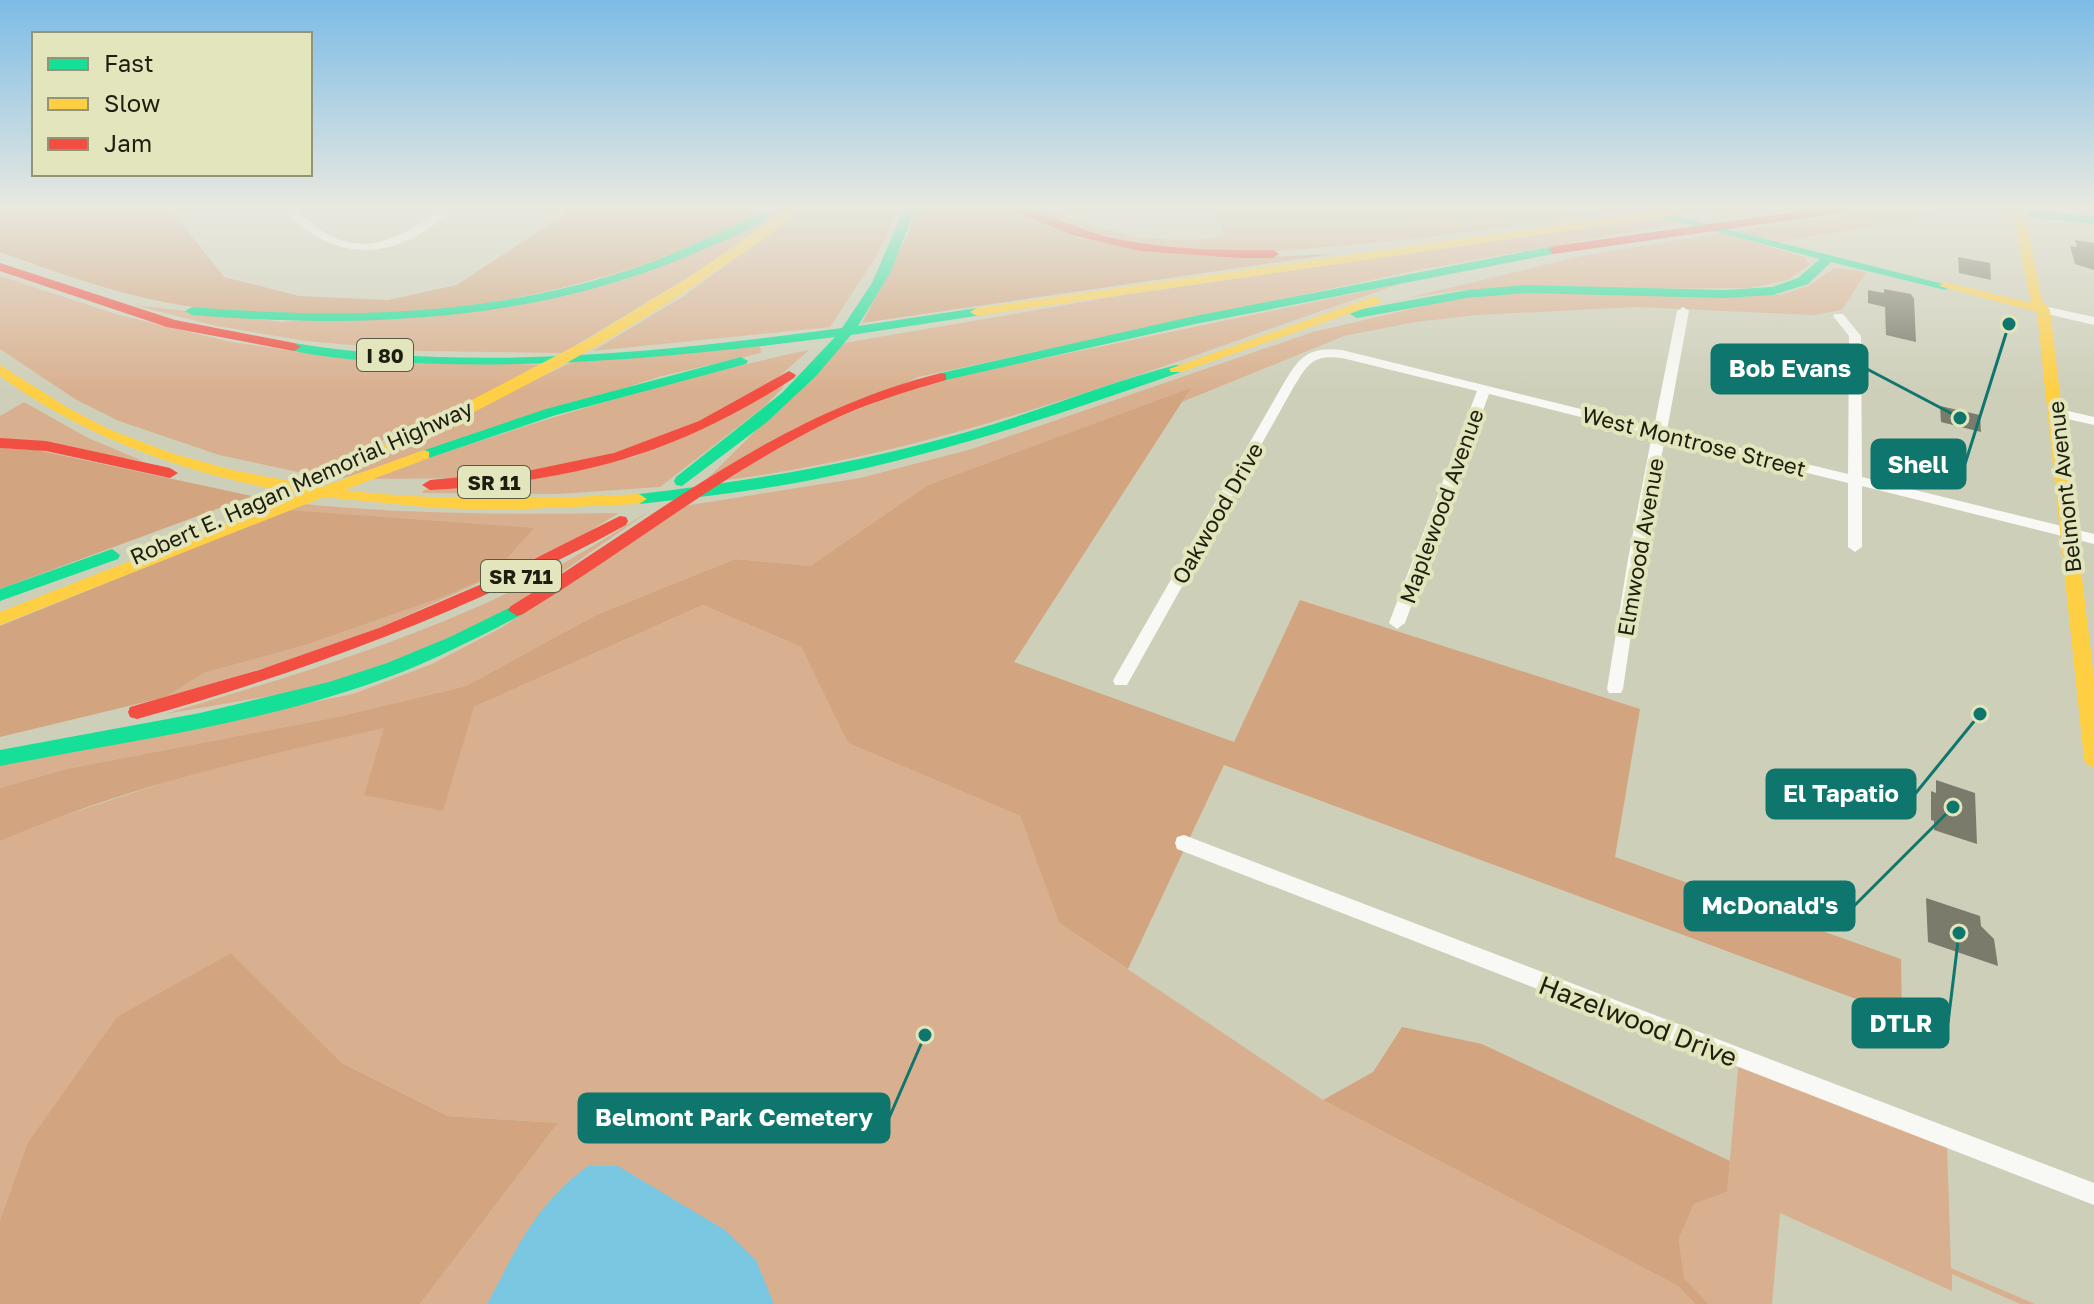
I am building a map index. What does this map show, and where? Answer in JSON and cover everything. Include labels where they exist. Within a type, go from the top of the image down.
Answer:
[{"type":"main road","name":"I 80","points":[[8,270],[108,306],[198,330],[340,352],[442,359],[664,353],[890,328]]},
{"type":"main road","points":[[36,270],[96,290],[192,311],[268,319],[374,318],[475,307],[600,281],[634,270]]},
{"type":"main road","name":"Robert E. Hagan Memorial Highway","points":[[0,610],[259,499],[290,491],[381,452],[610,336],[713,270]]},
{"type":"main road","name":"SR 11","points":[[0,359],[52,394],[105,423],[170,449],[246,470],[300,479],[405,485],[483,483],[557,473],[629,454],[696,430],[746,404],[787,376],[818,348],[876,270]]},
{"type":"main road","name":"SR 711","points":[[0,746],[189,699],[357,646],[472,600],[554,560],[684,479],[749,430],[815,368],[871,297],[883,270]]},
{"type":"main road","points":[[0,619],[420,455],[599,397],[890,328],[1271,270]]},
{"type":"main road","points":[[0,758],[293,701],[350,686],[409,664],[489,626],[795,430],[861,399],[902,386],[1295,300],[1449,270]]},
{"type":"main road","points":[[0,443],[55,447],[227,485],[325,500],[446,509],[603,503],[715,490],[856,466],[927,449],[1022,421],[1417,288],[1494,270]]},
{"type":"main road","points":[[1169,370],[1199,366],[1326,322],[1399,305],[1526,289],[1762,292],[1803,281],[1815,270]]},
{"type":"main road","points":[[1877,270],[2043,310]]},
{"type":"main road","name":"Belmont Avenue","points":[[2040,270],[2049,304],[2043,310],[2090,685],[2094,759]]},
{"type":"main road","points":[[0,369],[50,403],[116,438],[272,483],[358,496],[430,502],[603,503]]},
{"type":"main road","points":[[0,595],[199,526]]},
{"type":"street","points":[[2043,310],[2094,321]]},
{"type":"street","name":"Elmwood Avenue","points":[[1615,689],[1635,559],[1683,311]]},
{"type":"street","points":[[1839,316],[1855,336],[1855,547]]},
{"type":"street","name":"West Montrose Street","points":[[1320,353],[1342,354],[2094,539]]},
{"type":"street","name":"Oakwood Drive","points":[[1121,681],[1287,388],[1304,360],[1320,353]]},
{"type":"street","name":"Maplewood Avenue","points":[[1397,623],[1484,389]]},
{"type":"street","points":[[2055,412],[2094,421]]},
{"type":"street","name":"Hazelwood Drive","points":[[1184,843],[2094,1194]]},
{"type":"shaded area","points":[[51,270],[218,270],[224,277],[299,296],[388,300],[457,285],[480,270],[623,270],[542,292],[482,304],[360,315],[299,316],[239,312],[157,301]]},
{"type":"shaded area","points":[[625,270],[700,270],[563,353],[421,351],[306,341],[217,326],[133,305],[283,322],[560,293]]},
{"type":"shaded area","points":[[720,270],[867,270],[830,327],[593,351],[684,296]]},
{"type":"shaded area","points":[[889,270],[1226,270],[862,323]]},
{"type":"shaded area","points":[[1297,270],[1419,270],[918,377],[703,483],[844,343],[1118,296]]},
{"type":"shaded area","points":[[1524,270],[1802,270],[1787,280],[1750,288],[1460,290],[1407,298]]},
{"type":"shaded area","points":[[1832,270],[1866,272],[1842,310],[1813,315],[1638,307],[1477,315],[1415,322],[1344,336],[1182,402],[1190,389],[928,485],[810,566],[735,559],[596,615],[466,686],[337,717],[66,769],[0,788],[0,765],[353,694],[432,664],[501,628],[684,506],[860,478],[972,449],[1313,332],[1449,300],[1514,293],[1780,295],[1808,286]]},
{"type":"shaded area","points":[[0,276],[119,315],[231,342],[321,355],[542,365],[465,404],[307,474],[219,455],[119,421],[75,399],[0,349]]},
{"type":"shaded area","points":[[1400,284],[1151,371],[984,424],[814,466],[727,480],[797,434],[921,384]]},
{"type":"shaded area","points":[[760,346],[761,353],[662,376],[344,478],[337,477],[572,362]]},
{"type":"shaded area","points":[[809,350],[741,403],[624,453],[487,478],[366,479],[586,408]]},
{"type":"shaded area","points":[[785,385],[765,406],[660,487],[558,494],[422,493],[424,490],[634,457]]},
{"type":"shaded area","points":[[1191,388],[1014,662],[1234,742],[1300,600],[1640,709],[1615,857],[1901,959],[1902,1016],[1224,765],[1128,969],[1059,923],[1020,816],[848,743],[801,647],[703,605],[474,707],[443,811],[364,795],[384,728],[141,789],[0,841],[0,788],[66,769],[337,717],[466,686],[596,615],[735,559],[810,566],[928,485]]},
{"type":"shaded area","points":[[24,402],[88,438],[143,461],[0,439],[0,416]]},
{"type":"shaded area","points":[[0,448],[37,450],[252,496],[0,589]]},
{"type":"shaded area","points":[[303,504],[461,513],[619,513],[577,539],[341,645],[166,697],[204,673],[306,645],[443,597],[491,576],[374,518],[287,510]]},
{"type":"shaded area","points":[[287,510],[534,528],[491,576],[443,597],[306,645],[204,673],[166,697],[0,737],[0,626]]},
{"type":"shaded area","points":[[651,510],[498,617],[340,684],[165,714],[281,679],[433,626],[540,576]]},
{"type":"shaded area","points":[[703,605],[801,647],[848,743],[1020,816],[1059,923],[1323,1100],[1678,1286],[1695,1304],[420,1304],[558,1123],[448,1116],[342,1063],[231,953],[27,1144],[0,1220],[0,841],[38,824],[205,769],[474,707]]},
{"type":"shaded area","points":[[231,953],[342,1063],[448,1116],[558,1123],[420,1304],[0,1304],[0,1220],[27,1144],[117,1017]]},
{"type":"shaded area","points":[[1402,1027],[1482,1044],[1730,1161],[1727,1192],[1694,1204],[1679,1239],[1684,1279],[1709,1304],[1695,1304],[1678,1286],[1323,1100],[1373,1072]]},
{"type":"shaded area","points":[[1739,1059],[1947,1144],[1951,1268],[2035,1304],[2020,1304],[1952,1274],[1952,1291],[1780,1213],[1772,1304],[1709,1304],[1684,1280],[1679,1239],[1694,1204],[1727,1192]]},
{"type":"water","points":[[588,1166],[618,1166],[725,1230],[756,1260],[774,1304],[487,1304],[540,1212]]},
{"type":"building","points":[[1959,270],[1990,270],[1991,280],[1959,273]]},
{"type":"building","points":[[1884,289],[1911,294],[1914,299],[1916,342],[1886,335],[1885,307],[1868,303],[1868,290],[1884,293]]},
{"type":"building","points":[[1940,406],[1980,415],[1981,432],[1941,422]]},
{"type":"building","points":[[1936,780],[1975,793],[1977,844],[1934,830],[1931,791],[1936,793]]},
{"type":"building","points":[[1926,898],[1980,916],[1981,926],[1994,939],[1998,966],[1928,942]]},
{"type":"traffic: fast","points":[[192,311],[303,318],[414,316],[523,301],[577,289],[639,270]]},
{"type":"traffic: fast","points":[[682,481],[762,419],[811,373],[854,321],[885,270]]},
{"type":"traffic: fast","points":[[941,377],[1195,320],[1452,270]]},
{"type":"traffic: fast","points":[[1357,314],[1467,294],[1526,289],[1724,294],[1773,291],[1803,281],[1815,270]]},
{"type":"traffic: fast","points":[[1880,270],[1945,286]]},
{"type":"traffic: fast","points":[[294,347],[359,356],[426,359],[597,357],[788,339],[977,312]]},
{"type":"traffic: fast","points":[[424,455],[551,412],[741,361]]},
{"type":"traffic: fast","points":[[639,499],[772,482],[891,457],[1014,423],[1176,369]]},
{"type":"traffic: fast","points":[[0,595],[112,555]]},
{"type":"traffic: fast","points":[[0,758],[200,721],[330,689],[456,642],[517,610]]},
{"type":"traffic: slow","points":[[379,453],[541,372],[645,312],[708,270]]},
{"type":"traffic: slow","points":[[977,312],[1269,270]]},
{"type":"traffic: slow","points":[[2030,270],[2036,301],[2043,310],[2094,759]]},
{"type":"traffic: slow","points":[[1945,286],[2043,310]]},
{"type":"traffic: slow","points":[[1176,369],[1375,300]]},
{"type":"traffic: slow","points":[[0,369],[50,403],[103,432],[166,456],[231,475],[298,489],[436,503],[573,503],[639,499]]},
{"type":"traffic: slow","points":[[0,619],[273,510],[424,455]]},
{"type":"traffic: jam","points":[[9,270],[172,324],[294,347]]},
{"type":"traffic: jam","points":[[430,485],[527,476],[618,457],[705,424],[789,375]]},
{"type":"traffic: jam","points":[[517,610],[770,446],[823,418],[880,395],[941,377]]},
{"type":"traffic: jam","points":[[0,443],[46,446],[170,473]]},
{"type":"traffic: jam","points":[[137,712],[263,675],[385,632],[504,581],[620,521]]},
{"type":"place","name":"Shell","points":[[2009,324]]},
{"type":"place","name":"Bob Evans","points":[[1960,418]]},
{"type":"place","name":"El Tapatio","points":[[1980,714]]},
{"type":"place","name":"McDonald's","points":[[1953,807]]},
{"type":"place","name":"DTLR","points":[[1959,933]]},
{"type":"place","name":"Belmont Park Cemetery","points":[[925,1035]]}]
